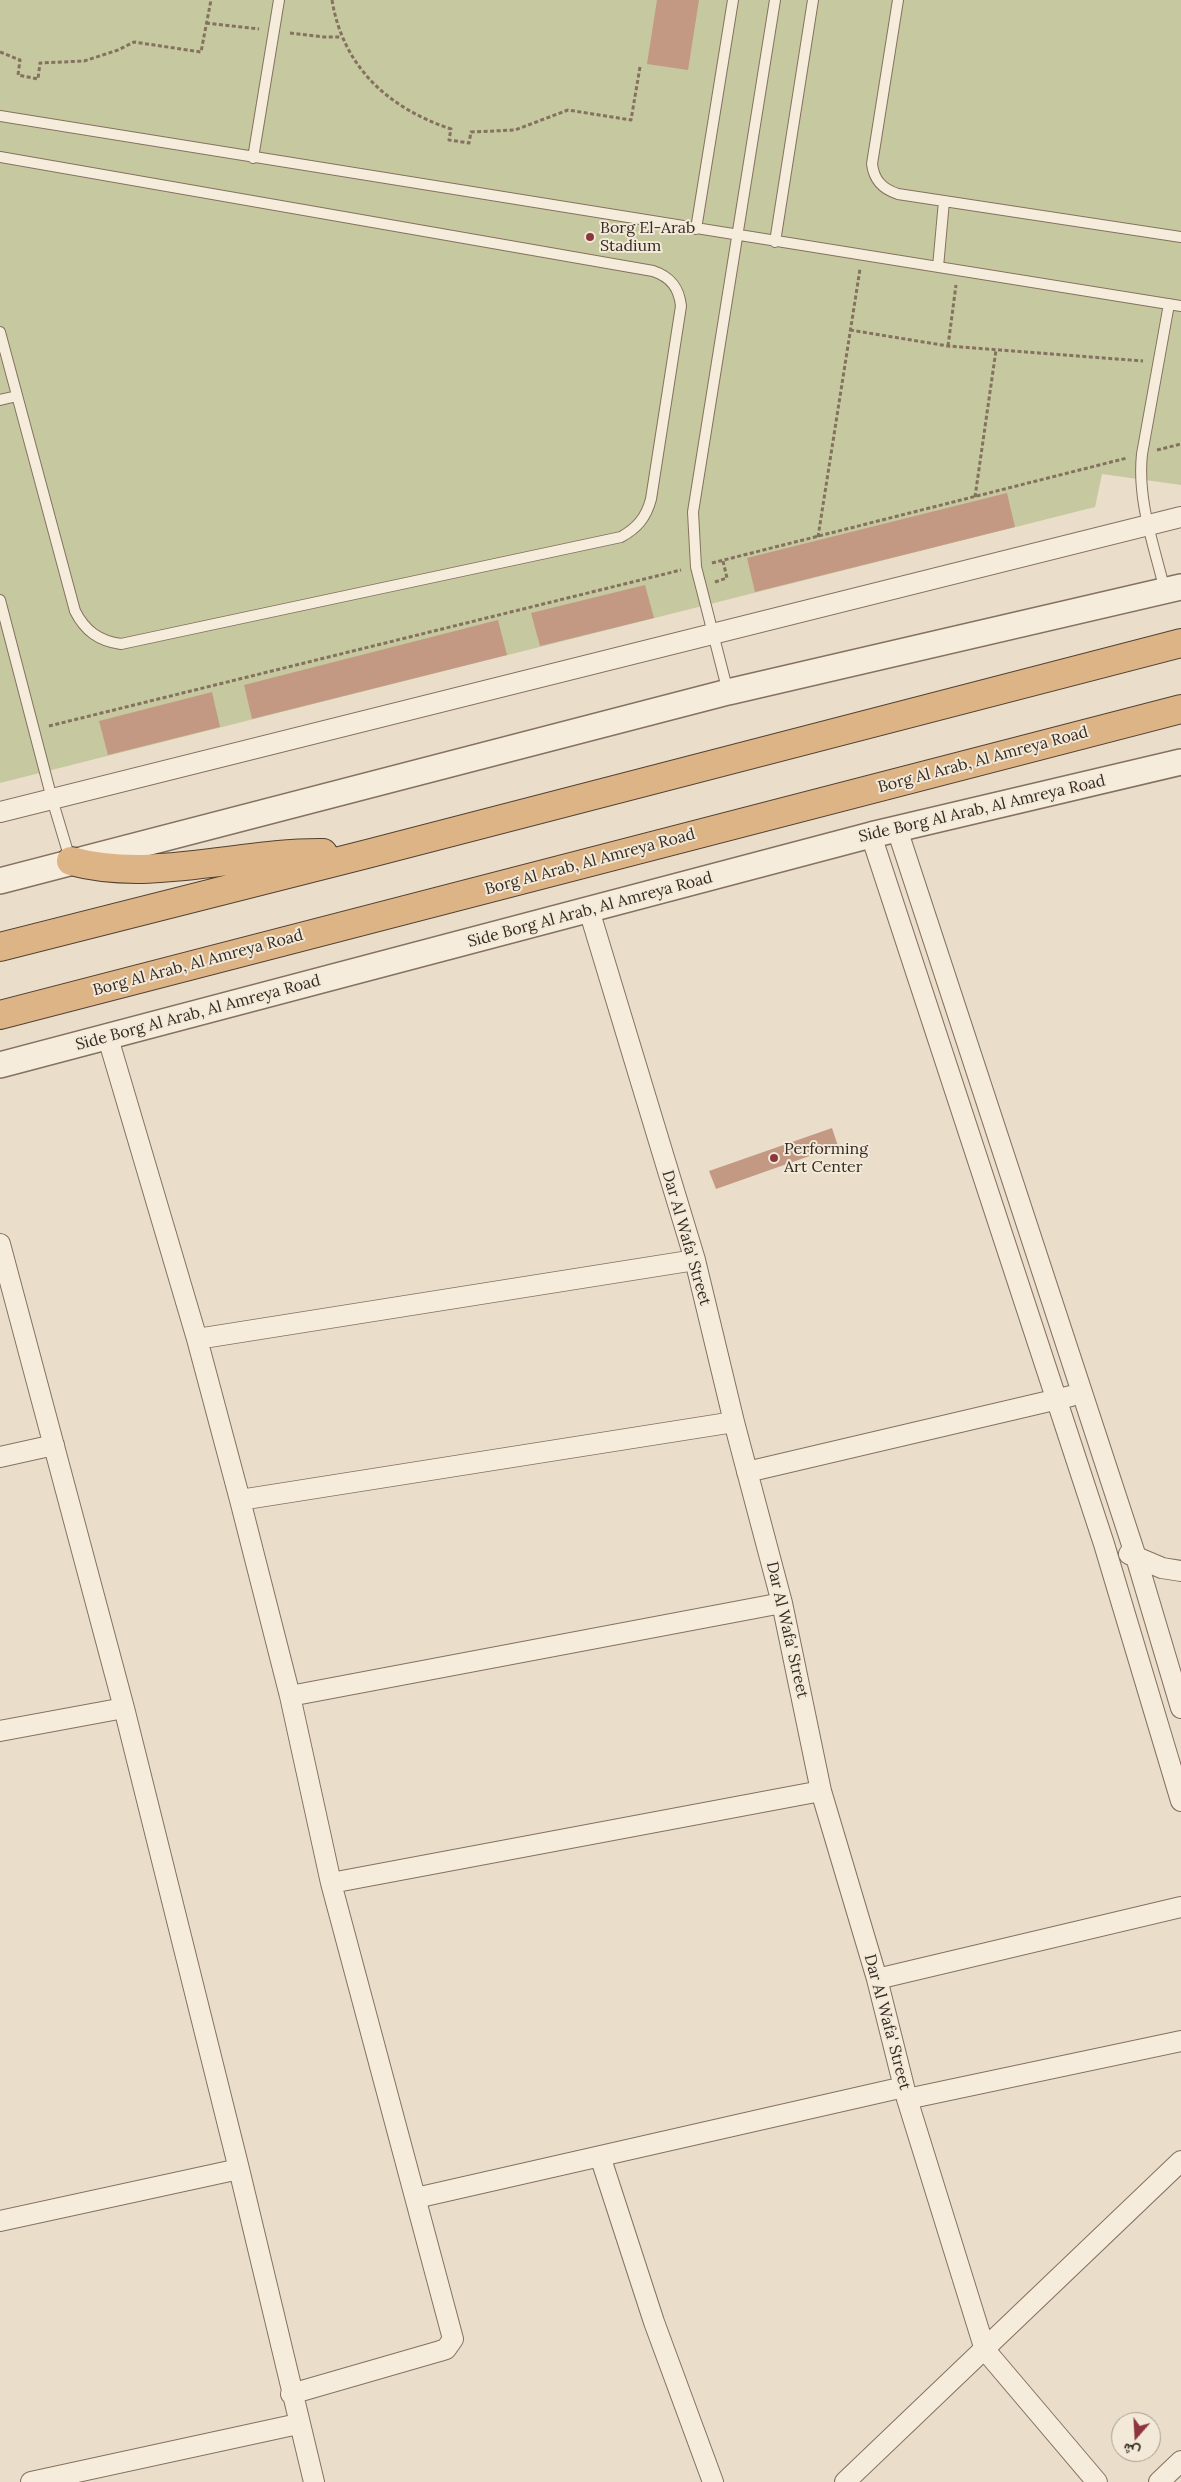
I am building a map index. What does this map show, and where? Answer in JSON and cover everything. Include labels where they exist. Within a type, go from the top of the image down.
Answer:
[{"type":"highway","points":[[0,946],[367,854],[1181,643]]},
{"type":"highway","name":"Borg Al Arab, Al Amreya Road","points":[[0,1015],[1181,709]]},
{"type":"highway","points":[[71,861],[99,868],[136,870],[269,855],[367,854]]},
{"type":"street","points":[[0,812],[1181,517]]},
{"type":"street","points":[[0,881],[71,861],[728,692],[1173,589]]},
{"type":"street","name":"Side Borg Al Arab, Al Amreya Road","points":[[0,1065],[108,1038],[870,835],[1181,762]]},
{"type":"street","points":[[897,829],[1136,1557],[1181,1708]]},
{"type":"street","points":[[870,835],[1104,1544],[1181,1801]]},
{"type":"street","name":"Dar Al Wafa' Street","points":[[589,910],[695,1260],[734,1422],[782,1603],[821,1791],[877,1979],[906,2093],[985,2350]]},
{"type":"street","points":[[933,1027],[959,1018]]},
{"type":"street","points":[[108,1038],[197,1339],[240,1500],[290,1696],[332,1883],[453,2339],[450,2344],[440,2351],[291,2394]]},
{"type":"street","points":[[0,1244],[124,1708],[239,2169],[298,2424],[314,2482]]},
{"type":"street","points":[[197,1339],[695,1260]]},
{"type":"street","points":[[747,1472],[1057,1400],[1082,1392]]},
{"type":"street","points":[[240,1500],[734,1422]]},
{"type":"street","points":[[0,1456],[54,1445]]},
{"type":"street","points":[[1104,1544],[1162,1568],[1181,1571]]},
{"type":"street","points":[[290,1696],[782,1603]]},
{"type":"street","points":[[0,1731],[124,1708]]},
{"type":"street","points":[[332,1883],[821,1791]]},
{"type":"street","points":[[877,1979],[1181,1907]]},
{"type":"street","points":[[416,2198],[600,2156],[906,2093],[1181,2042]]},
{"type":"street","points":[[600,2156],[664,2349],[713,2482]]},
{"type":"street","points":[[845,2482],[1181,2161]]},
{"type":"street","points":[[0,2221],[239,2169]]},
{"type":"street","points":[[985,2350],[1097,2482]]},
{"type":"street","points":[[31,2482],[298,2424]]},
{"type":"street","points":[[1159,2482],[1181,2462]]},
{"type":"lane","points":[[253,158],[278,0]]},
{"type":"lane","points":[[696,229],[733,0]]},
{"type":"lane","points":[[728,692],[700,586],[692,532],[695,494],[775,0]]},
{"type":"lane","points":[[775,242],[813,0]]},
{"type":"lane","points":[[898,0],[872,164],[876,180],[890,192],[1181,237]]},
{"type":"lane","points":[[0,116],[1181,306]]},
{"type":"lane","points":[[0,158],[653,271],[668,278],[675,286],[681,306],[651,499],[645,517],[631,531],[621,537],[121,644],[98,638],[80,622],[75,611],[0,332]]},
{"type":"lane","points":[[938,267],[944,201]]},
{"type":"lane","points":[[1169,304],[1142,454],[1141,494],[1148,525],[1173,589]]},
{"type":"lane","points":[[0,400],[17,396]]},
{"type":"lane","points":[[0,600],[52,799],[71,861]]},
{"type":"path","points":[[0,52],[20,60],[18,75],[38,79],[40,63],[84,61],[118,50],[134,42],[201,52],[211,0]]},
{"type":"path","points":[[332,0],[341,37],[363,72],[391,100],[406,111],[423,120],[450,129],[449,140],[470,143],[471,132],[515,130],[568,110],[630,120],[640,67]]},
{"type":"path","points":[[818,537],[862,256]]},
{"type":"path","points":[[948,346],[958,271]]},
{"type":"path","points":[[850,330],[948,346],[1158,363]]},
{"type":"path","points":[[975,497],[996,350]]},
{"type":"path","points":[[34,729],[696,566],[723,561],[1181,444]]},
{"type":"path","points":[[700,586],[727,578],[723,561]]},
{"type":"green space","name":"Borg El-Arab Stadium","points":[[0,0],[1181,0],[1181,485],[1102,474],[1095,507],[0,783]]},
{"type":"building","points":[[657,0],[699,0],[688,70],[647,64]]},
{"type":"building","points":[[1007,493],[1015,527],[755,592],[747,558]]},
{"type":"building","points":[[645,585],[654,618],[540,646],[531,613]]},
{"type":"building","points":[[498,620],[507,655],[252,719],[244,685]]},
{"type":"building","points":[[212,692],[220,727],[108,755],[99,721]]},
{"type":"building","name":"Performing Art Center","points":[[832,1128],[838,1146],[716,1189],[709,1171]]},
{"type":"place","name":"Borg El-Arab Stadium","points":[[590,237]]},
{"type":"place","name":"Performing Art Center","points":[[774,1158]]}]
